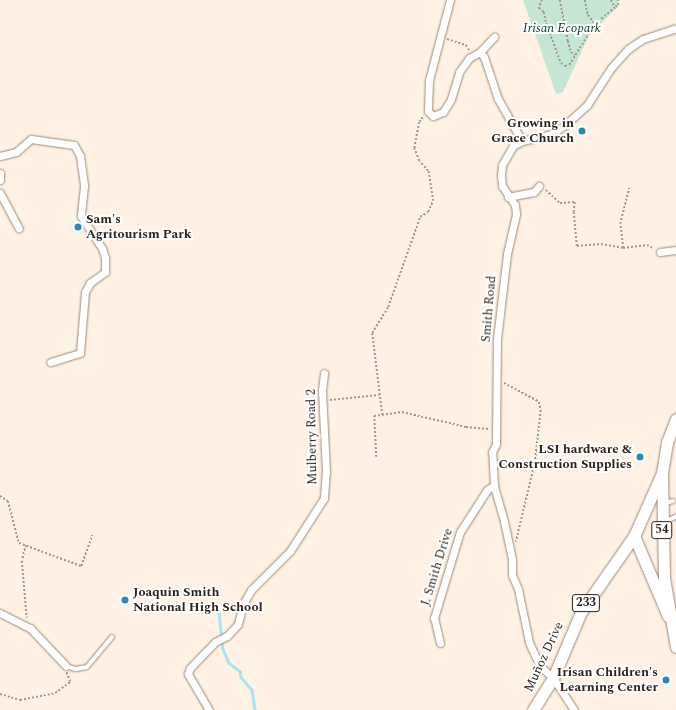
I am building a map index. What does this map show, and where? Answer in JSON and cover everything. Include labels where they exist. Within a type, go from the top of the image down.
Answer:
[{"type":"main road","name":"54","points":[[676,419],[667,442],[662,472],[662,560],[669,618],[676,647]]},
{"type":"main road","name":"Muñoz Drive","points":[[533,710],[553,678],[581,612],[600,581],[634,536],[662,472]]},
{"type":"main road","points":[[634,536],[669,618]]},
{"type":"street","points":[[450,0],[429,80],[428,111],[432,116],[443,112],[451,99],[459,72],[472,56],[480,52],[494,37]]},
{"type":"street","name":"Smith Road","points":[[574,710],[553,678],[540,666],[529,642],[518,589],[512,575],[512,559],[494,485],[492,452],[496,444],[495,429],[499,380],[499,320],[507,254],[516,214],[515,205],[508,197],[500,180],[502,165],[513,146],[522,141],[557,131],[588,105],[620,57],[643,39],[676,28]]},
{"type":"street","points":[[480,52],[484,57],[498,99],[522,141]]},
{"type":"street","points":[[0,156],[16,152],[31,139],[74,145],[80,156],[84,186],[81,216],[102,248],[105,258],[105,272],[90,283],[85,292],[80,353],[50,362]]},
{"type":"street","points":[[0,173],[0,180]]},
{"type":"street","points":[[508,197],[534,192],[539,186]]},
{"type":"street","points":[[0,193],[19,228]]},
{"type":"street","points":[[660,252],[676,250]]},
{"type":"street","name":"Mulberry Road 2","points":[[207,709],[189,671],[218,640],[227,636],[238,624],[243,604],[251,590],[290,551],[324,498],[326,472],[322,402],[324,373]]},
{"type":"street","name":"J. Smith Drive","points":[[440,643],[434,618],[460,532],[487,490],[494,485]]},
{"type":"street","points":[[0,613],[30,628],[66,666]]},
{"type":"lane","points":[[662,504],[673,501]]},
{"type":"lane","points":[[662,522],[676,517]]},
{"type":"lane","points":[[66,666],[76,669],[88,667],[112,637]]},
{"type":"path","points":[[542,0],[539,8],[544,12],[547,26],[544,31],[550,34],[561,63],[569,65],[595,24],[618,5],[618,0]]},
{"type":"path","points":[[560,0],[571,52],[575,55]]},
{"type":"path","points":[[585,0],[588,15],[595,24]]},
{"type":"path","points":[[611,0],[615,7]]},
{"type":"path","points":[[441,38],[466,45],[472,56]]},
{"type":"path","points":[[382,415],[372,333],[388,307],[420,217],[428,212],[433,201],[428,171],[419,161],[414,148],[419,122],[428,111]]},
{"type":"path","points":[[539,186],[550,192],[560,203],[575,202],[574,212],[577,246],[601,244],[623,248],[647,245],[660,252]]},
{"type":"path","points":[[623,248],[620,224],[629,188]]},
{"type":"path","points":[[499,380],[539,402],[541,410],[535,463],[512,559]]},
{"type":"path","points":[[322,402],[379,395]]},
{"type":"path","points":[[376,457],[374,416],[402,412],[466,427],[495,429]]},
{"type":"path","points":[[0,496],[8,501],[17,541],[26,545],[81,566],[92,535]]},
{"type":"path","points":[[26,545],[22,561],[24,595],[30,628]]},
{"type":"path","points":[[0,694],[20,700],[55,693],[70,682],[67,674]]},
{"type":"green space","name":"Irisan Ecopark","points":[[523,0],[617,0],[619,6],[589,35],[563,92],[556,94]]},
{"type":"waterway","points":[[219,612],[223,649],[229,663],[240,671],[241,677],[252,690],[255,710]]},
{"type":"place","name":"Growing in Grace Church","points":[[582,131]]},
{"type":"place","name":"Sam's Agritourism Park","points":[[78,227]]},
{"type":"place","name":"LSI hardware & Construction Supplies","points":[[640,457]]},
{"type":"place","name":"Joaquin Smith National High School","points":[[125,600]]},
{"type":"place","name":"Irisan Children's Learning Center","points":[[666,680]]}]
